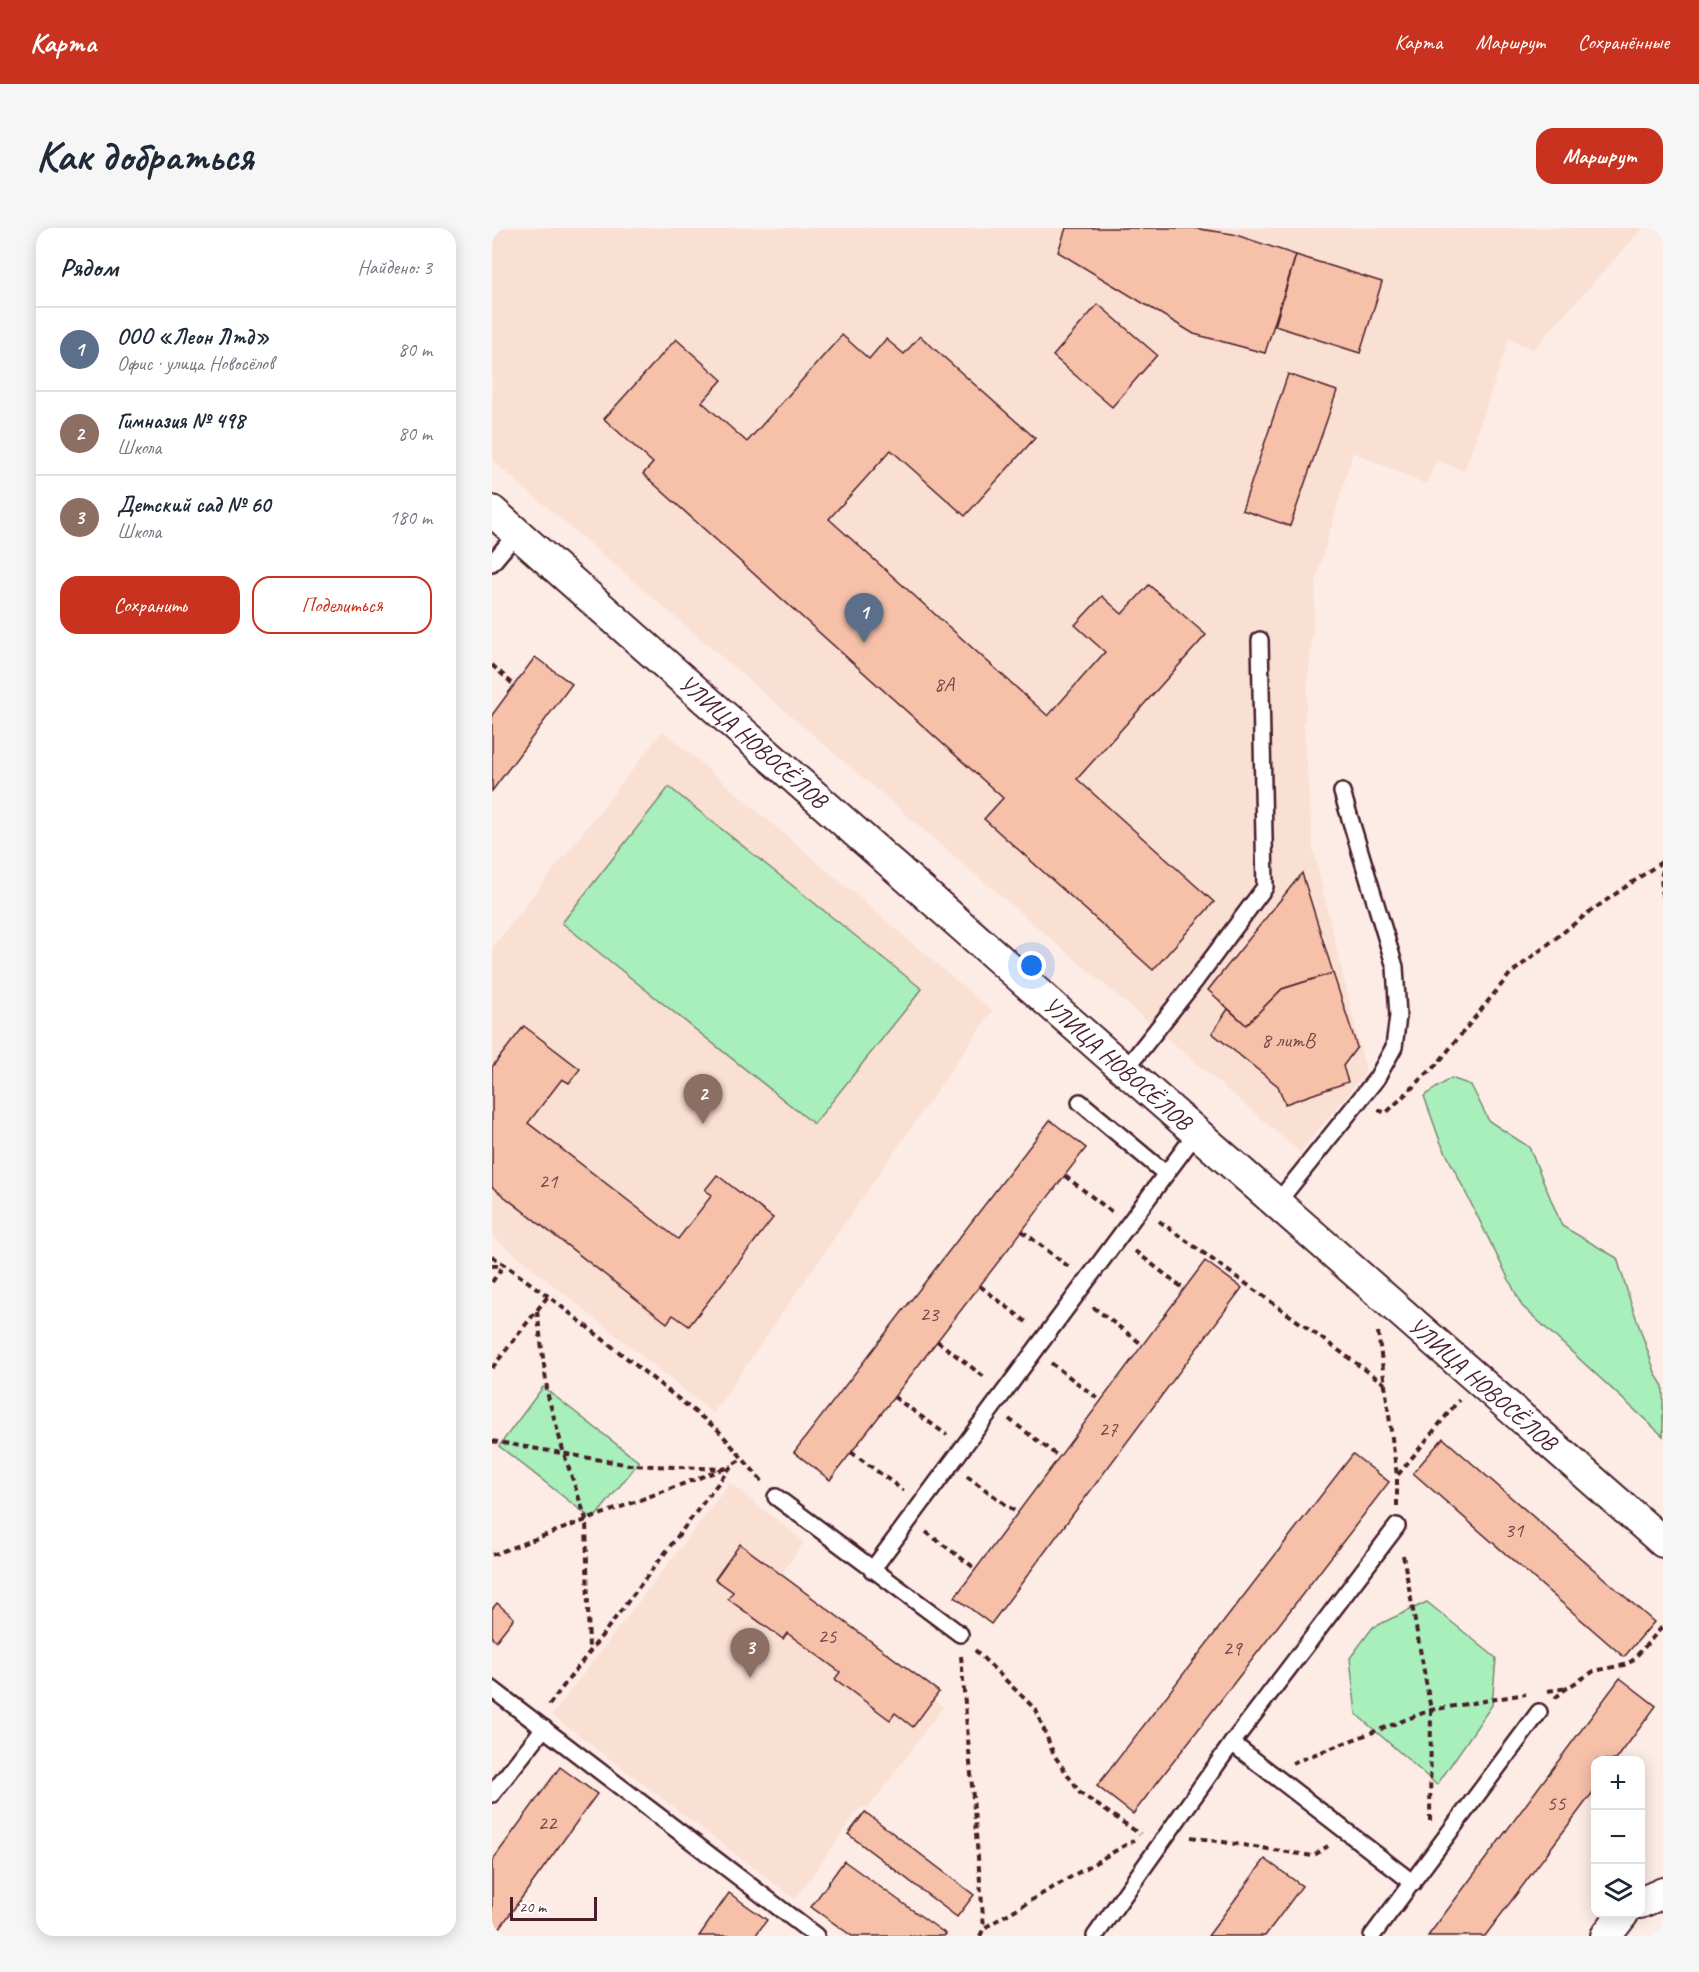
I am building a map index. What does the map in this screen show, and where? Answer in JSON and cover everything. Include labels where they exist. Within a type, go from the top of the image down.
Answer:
[{"type":"street","name":"УЛИЦА НОВОСЁЛОВ","points":[[492,511],[1663,1542]]},
{"type":"street","points":[[1645,1901],[1663,1893]]},
{"type":"street","points":[[1606,1936],[1620,1918]]},
{"type":"lane","points":[[492,563],[517,532]]},
{"type":"lane","points":[[1125,1070],[1196,981],[1265,887],[1260,640]]},
{"type":"lane","points":[[1277,1203],[1377,1078],[1394,1047],[1398,1016],[1395,968],[1342,792]]},
{"type":"lane","points":[[1080,1102],[1166,1174]]},
{"type":"lane","points":[[872,1570],[1197,1132]]},
{"type":"lane","points":[[776,1497],[960,1634]]},
{"type":"lane","points":[[1095,1936],[1232,1743],[1397,1526]]},
{"type":"lane","points":[[492,1689],[816,1936]]},
{"type":"lane","points":[[1372,1936],[1539,1712]]},
{"type":"lane","points":[[492,1794],[540,1725]]},
{"type":"lane","points":[[1232,1743],[1413,1883]]},
{"type":"path","points":[[492,665],[514,685]]},
{"type":"path","points":[[1358,1101],[1386,1113],[1438,1063],[1510,974],[1588,912],[1663,861]]},
{"type":"path","points":[[1663,870],[1661,877],[1663,901]]},
{"type":"path","points":[[1065,1176],[1129,1225]]},
{"type":"path","points":[[1141,1208],[1385,1384]]},
{"type":"path","points":[[1022,1231],[1087,1280]]},
{"type":"path","points":[[1118,1239],[1184,1289]]},
{"type":"path","points":[[492,1256],[549,1296],[718,1430],[776,1497]]},
{"type":"path","points":[[492,1266],[504,1265]]},
{"type":"path","points":[[492,1282],[504,1265]]},
{"type":"path","points":[[980,1286],[1046,1336]]},
{"type":"path","points":[[1077,1294],[1143,1345]]},
{"type":"path","points":[[492,1368],[549,1296]]},
{"type":"path","points":[[537,1311],[548,1396],[564,1454],[586,1519],[589,1651]]},
{"type":"path","points":[[1377,1326],[1397,1476],[1397,1526],[1431,1710],[1429,1860]]},
{"type":"path","points":[[937,1341],[1005,1392]]},
{"type":"path","points":[[1035,1351],[1101,1401]]},
{"type":"path","points":[[894,1397],[964,1447]]},
{"type":"path","points":[[1397,1476],[1460,1399]]},
{"type":"path","points":[[993,1407],[1059,1457]]},
{"type":"path","points":[[492,1441],[630,1465],[723,1468]]},
{"type":"path","points":[[851,1452],[922,1504]]},
{"type":"path","points":[[540,1725],[589,1651],[732,1466],[743,1458]]},
{"type":"path","points":[[951,1464],[1017,1513]]},
{"type":"path","points":[[492,1555],[732,1466]]},
{"type":"path","points":[[910,1520],[976,1569]]},
{"type":"path","points":[[1539,1712],[1567,1688],[1594,1671],[1624,1665],[1632,1661],[1663,1626]]},
{"type":"path","points":[[960,1634],[1036,1710],[1054,1755],[1080,1793],[1142,1836]]},
{"type":"path","points":[[960,1634],[984,1928]]},
{"type":"path","points":[[1544,1692],[1567,1688]]},
{"type":"path","points":[[1269,1772],[1431,1710],[1533,1693]]},
{"type":"shaded area","points":[[492,228],[1643,228],[1533,349],[1509,339],[1464,471],[1437,460],[1426,484],[1353,452],[1317,575],[1304,728],[1313,849],[1366,1072],[1300,1152],[492,460]]},
{"type":"shaded area","points":[[663,731],[992,1011],[713,1413],[492,1236],[492,948]]},
{"type":"shaded area","points":[[730,1483],[804,1542],[781,1574],[939,1692],[934,1700],[943,1707],[870,1806],[859,1809],[795,1899],[552,1715]]},
{"type":"green space","points":[[669,787],[922,989],[814,1124],[562,923]]},
{"type":"green space","points":[[1451,1078],[1471,1085],[1489,1121],[1529,1147],[1562,1226],[1617,1258],[1656,1375],[1663,1386],[1663,1436],[1522,1306],[1440,1141],[1424,1096]]},
{"type":"green space","points":[[543,1387],[639,1462],[593,1520],[499,1446]]},
{"type":"green space","points":[[1427,1602],[1496,1658],[1492,1705],[1437,1785],[1356,1714],[1350,1658],[1373,1627]]},
{"type":"building","points":[[1066,228],[1193,228],[1233,234],[1296,255],[1265,353],[1194,334],[1058,252]]},
{"type":"building","points":[[1296,255],[1382,282],[1360,353],[1275,326]]},
{"type":"building","points":[[1098,304],[1157,355],[1112,407],[1053,356]]},
{"type":"building","points":[[842,335],[869,359],[886,339],[904,354],[920,336],[1035,438],[965,516],[891,450],[829,519],[1048,716],[1105,652],[1075,625],[1102,596],[1122,614],[1149,585],[1206,635],[1077,779],[1214,902],[1153,970],[984,819],[1003,798],[643,474],[653,463],[604,419],[676,339],[722,380],[702,402],[747,442]]},
{"type":"building","points":[[1288,374],[1337,391],[1290,526],[1242,510]]},
{"type":"building","points":[[535,657],[572,684],[492,791],[492,715]]},
{"type":"building","points":[[1302,873],[1333,973],[1282,989],[1246,1025],[1208,990]]},
{"type":"building","points":[[1333,973],[1357,1047],[1343,1066],[1348,1082],[1285,1104],[1278,1086],[1212,1033],[1228,1009],[1246,1025],[1282,989]]},
{"type":"building","points":[[524,1026],[580,1069],[569,1083],[562,1079],[528,1123],[678,1239],[712,1195],[705,1190],[717,1175],[773,1218],[689,1326],[673,1315],[667,1323],[492,1187],[492,1067]]},
{"type":"building","points":[[1050,1120],[1086,1148],[830,1480],[794,1452]]},
{"type":"building","points":[[1205,1261],[1242,1288],[991,1624],[955,1597]]},
{"type":"building","points":[[1443,1438],[1654,1622],[1624,1657],[1413,1473]]},
{"type":"building","points":[[1353,1454],[1389,1482],[1133,1814],[1097,1786]]},
{"type":"building","points":[[740,1544],[939,1692],[913,1727],[895,1713],[890,1720],[835,1679],[840,1672],[787,1633],[783,1639],[728,1599],[733,1592],[715,1579]]},
{"type":"building","points":[[497,1603],[514,1618],[496,1641],[492,1638],[492,1609]]},
{"type":"building","points":[[1620,1678],[1656,1706],[1619,1756],[1591,1756],[1591,1795],[1485,1936],[1428,1936]]},
{"type":"building","points":[[560,1767],[597,1794],[492,1936],[492,1861]]},
{"type":"building","points":[[865,1812],[974,1895],[957,1917],[848,1834]]},
{"type":"building","points":[[1265,1859],[1302,1886],[1265,1936],[1208,1936]]},
{"type":"building","points":[[844,1861],[946,1934],[944,1936],[852,1936],[811,1907]]},
{"type":"building","points":[[729,1893],[767,1920],[755,1936],[699,1936]]},
{"type":"place","name":"ООО «Леон Лтд»","points":[[864,643]]},
{"type":"place","name":"Гимназия № 498","points":[[703,1124]]},
{"type":"place","name":"Детский сад № 60","points":[[750,1678]]}]
